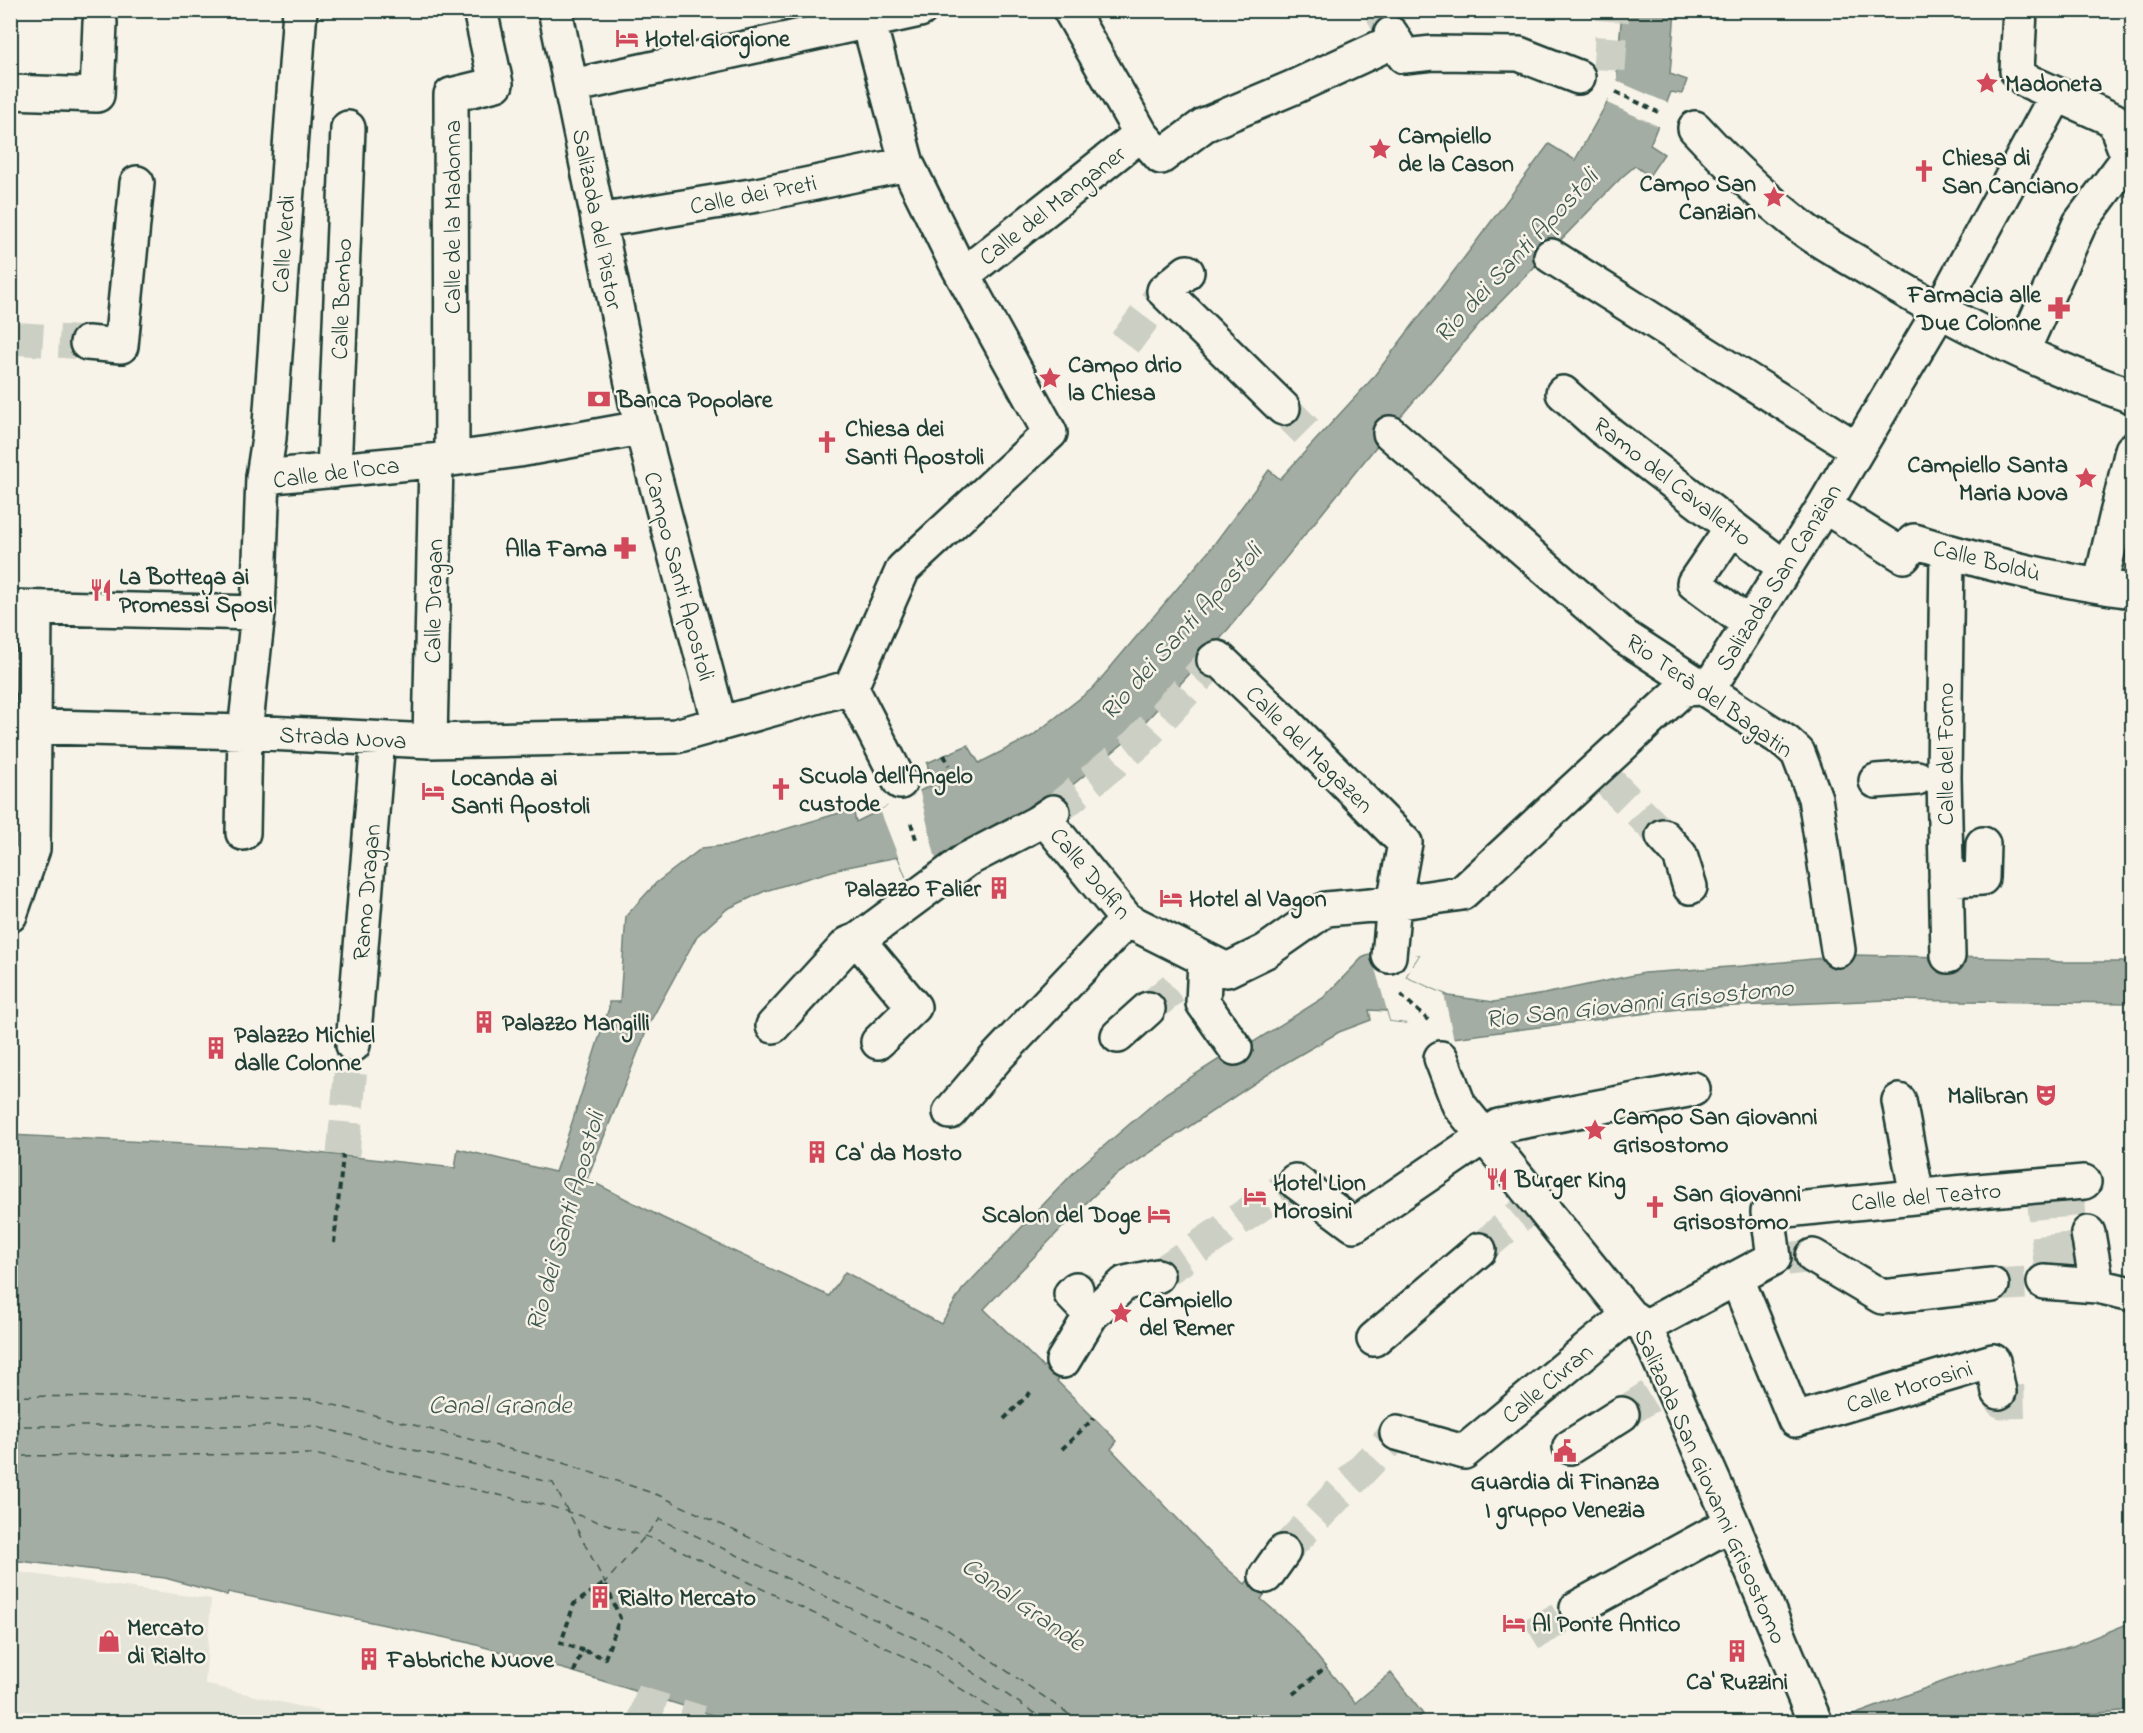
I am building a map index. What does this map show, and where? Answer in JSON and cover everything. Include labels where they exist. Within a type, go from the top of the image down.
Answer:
[{"type":"street","name":"Calle Verdi","points":[[263,477],[269,438],[300,10]]},
{"type":"street","name":"Calle de la Madonna","points":[[444,460],[451,95],[496,84],[480,10]]},
{"type":"street","name":"Salizada del Pistor","points":[[555,10],[641,428]]},
{"type":"street","points":[[572,86],[920,10]]},
{"type":"street","points":[[1070,10],[1141,134],[1161,157],[1204,125],[1294,87],[1393,37],[1404,56],[1433,53],[1519,54],[1578,76]]},
{"type":"street","points":[[2020,10],[2018,71],[2025,80],[2056,96],[2114,120],[2131,159],[2080,223],[2022,352]]},
{"type":"street","points":[[851,687],[903,569],[1050,433],[963,275],[907,164],[869,22]]},
{"type":"street","points":[[10,92],[97,95],[100,23]]},
{"type":"street","name":"Salizada San Canzian","points":[[1394,903],[1462,893],[1600,774],[1683,689],[1702,688],[1714,680],[1824,506],[1934,309],[1978,240],[2056,96]]},
{"type":"street","name":"Calle Bembo","points":[[334,471],[348,128]]},
{"type":"street","points":[[1695,128],[1727,163],[1803,229],[1934,309],[2022,352],[2091,382],[2133,396]]},
{"type":"street","name":"Calle del Manganer","points":[[963,275],[1141,134]]},
{"type":"street","name":"Calle dei Preti","points":[[598,221],[757,195],[907,164]]},
{"type":"street","points":[[87,343],[121,346],[137,183]]},
{"type":"street","points":[[1551,256],[1857,449]]},
{"type":"street","points":[[1176,281],[1262,369],[1283,408]]},
{"type":"street","name":"Ramo del Cavalletto","points":[[1563,393],[1602,428],[1785,568]]},
{"type":"street","name":"Calle de l'Oca","points":[[243,833],[245,732],[258,613],[263,477],[444,460],[519,450],[641,428]]},
{"type":"street","name":"Campo Santi Apostoli","points":[[641,428],[720,724]]},
{"type":"street","name":"Rio Terà del Bagatin","points":[[1390,433],[1625,637],[1786,742],[1798,753],[1815,798],[1838,950]]},
{"type":"street","points":[[2100,586],[2133,450]]},
{"type":"street","name":"Calle Dragan","points":[[430,741],[444,460]]},
{"type":"street","name":"Calle Boldù","points":[[1824,506],[1904,556],[1914,540],[1947,551],[2100,586],[2133,591]]},
{"type":"street","points":[[1724,539],[1694,583],[1749,624]]},
{"type":"street","name":"Calle del Forno","points":[[1947,551],[1934,777],[1946,880],[1948,957]]},
{"type":"street","points":[[10,915],[33,849],[22,727],[22,608],[258,613]]},
{"type":"street","name":"Calle del Magazen","points":[[1214,660],[1218,658],[1286,723],[1405,843],[1394,903]]},
{"type":"street","points":[[720,724],[851,687]]},
{"type":"street","points":[[851,687],[900,782]]},
{"type":"street","name":"Strada Nova","points":[[22,727],[245,732],[430,741],[676,736],[720,724]]},
{"type":"street","name":"Ramo Dragan","points":[[353,1045],[378,740]]},
{"type":"street","points":[[1876,781],[1934,777]]},
{"type":"street","name":"Calle Dolfin","points":[[858,940],[966,860],[1045,818],[1132,923]]},
{"type":"street","points":[[1663,836],[1680,855],[1690,887]]},
{"type":"street","points":[[1946,880],[1983,878],[1983,844]]},
{"type":"street","points":[[950,1112],[996,1058],[1132,923],[1227,970],[1266,951],[1326,909],[1394,903],[1389,956]]},
{"type":"street","points":[[773,1026],[848,944],[858,940],[914,1007],[878,1042]]},
{"type":"street","points":[[1181,982],[1205,961]]},
{"type":"street","points":[[1205,961],[1203,1003],[1235,1048]]},
{"type":"street","points":[[1118,1036],[1148,1009]]},
{"type":"street","name":"Salizada San Giovanni Grisostomo","points":[[1441,1058],[1460,1105],[1533,1206],[1637,1321],[1662,1388],[1732,1522],[1815,1722]]},
{"type":"street","points":[[1295,1181],[1354,1225],[1499,1126],[1693,1089]]},
{"type":"street","points":[[1899,1101],[1917,1196]]},
{"type":"street","name":"Calle del Teatro","points":[[1792,1258],[1768,1212],[1917,1196],[2084,1182]]},
{"type":"street","points":[[2088,1233],[2097,1286]]},
{"type":"street","points":[[1374,1339],[1479,1250]]},
{"type":"street","points":[[1792,1258],[1882,1297],[1992,1285]]},
{"type":"street","name":"Calle Civran","points":[[1396,1433],[1464,1452],[1637,1321],[1792,1258]]},
{"type":"street","points":[[1063,1361],[1083,1302],[1125,1283],[1157,1276]]},
{"type":"street","name":"Calle Morosini","points":[[1737,1279],[1795,1420],[1993,1361],[1999,1392]]},
{"type":"street","points":[[2044,1282],[2097,1286],[2133,1294]]},
{"type":"street","points":[[1570,1447],[1622,1414]]},
{"type":"street","points":[[1577,1608],[1732,1522]]},
{"type":"path","points":[[1627,97],[1650,108]]},
{"type":"path","points":[[944,755],[949,765]]},
{"type":"path","points":[[910,821],[916,839]]},
{"type":"path","points":[[1398,992],[1428,1020]]},
{"type":"path","points":[[334,1243],[343,1155]]},
{"type":"path","points":[[1062,1449],[1094,1418]]},
{"type":"path","points":[[605,1583],[620,1618],[605,1658],[582,1650],[561,1642],[574,1604],[605,1583]]},
{"type":"path","points":[[574,1672],[582,1650]]},
{"type":"path","points":[[1293,1694],[1326,1667]]},
{"type":"shaded area","name":"Mercato di Rialto","points":[[11,1571],[211,1599],[205,1684],[365,1722],[145,1722],[11,1710]]},
{"type":"water","name":"Canal Grande","points":[[1622,11],[1675,11],[1670,74],[1687,80],[1682,94],[1671,92],[1650,145],[1664,154],[1649,176],[1635,166],[1622,177],[1479,324],[1396,422],[1208,654],[1131,737],[1048,805],[906,877],[898,857],[842,868],[765,891],[727,909],[697,936],[650,1022],[587,1179],[663,1218],[829,1296],[845,1272],[941,1324],[962,1290],[1077,1169],[1166,1093],[1232,1051],[1241,1050],[1323,998],[1362,958],[1371,954],[1372,958],[1419,955],[1405,977],[1449,996],[1494,1002],[1644,973],[1852,955],[2043,959],[2058,962],[2132,962],[2132,1003],[1889,1000],[1687,1008],[1453,1038],[1407,1023],[1390,1021],[1387,1011],[1369,1010],[1371,1020],[1339,1032],[1282,1065],[1113,1177],[984,1309],[1043,1367],[1055,1355],[1070,1368],[1057,1381],[1117,1441],[1111,1449],[1217,1560],[1245,1584],[1254,1573],[1270,1587],[1261,1599],[1293,1627],[1355,1703],[1391,1673],[1423,1714],[1412,1722],[735,1722],[574,1672],[466,1642],[228,1592],[227,1595],[165,1578],[11,1560],[11,1135],[280,1149],[455,1168],[458,1149],[555,1172],[609,1008],[609,1002],[620,1002],[626,916],[656,883],[702,848],[731,845],[853,809],[856,822],[932,785],[927,763],[968,745],[979,763],[1032,736],[1093,688],[1209,551],[1269,470],[1280,479],[1371,380],[1549,144],[1575,160],[1609,99],[1616,81]]},
{"type":"water","points":[[2127,1624],[2132,1654],[2132,1710],[2002,1722],[1835,1722],[1966,1673],[2073,1646]]},
{"type":"pier","points":[[1614,71],[1617,72],[1617,81],[1670,104],[1660,127],[1607,103],[1609,99],[1606,98]]},
{"type":"pier","points":[[919,789],[937,864],[907,879],[880,810],[888,806],[886,804]]},
{"type":"pier","points":[[1405,952],[1419,955],[1405,977],[1444,994],[1454,1041],[1408,1027],[1407,1023],[1390,1021],[1372,958]]},
{"type":"ferry route","points":[[10,1396],[310,1399],[557,1461],[658,1495],[948,1630],[1080,1722]]},
{"type":"ferry route","points":[[10,1426],[312,1426],[553,1483],[605,1583],[660,1519],[938,1649],[1048,1722]]},
{"type":"ferry route","points":[[10,1456],[314,1454],[549,1506],[663,1542],[927,1667],[1013,1722]]},
{"type":"tunnel","points":[[1381,10],[1391,34]]},
{"type":"tunnel","points":[[1609,70],[1613,10]]},
{"type":"tunnel","points":[[1125,343],[1164,291]]},
{"type":"tunnel","points":[[10,338],[87,343]]},
{"type":"tunnel","points":[[1283,408],[1314,439]]},
{"type":"tunnel","points":[[1053,812],[1137,744],[1214,660]]},
{"type":"tunnel","points":[[1604,777],[1663,836]]},
{"type":"tunnel","points":[[1148,1009],[1181,982]]},
{"type":"tunnel","points":[[343,1155],[353,1045]]},
{"type":"tunnel","points":[[1157,1276],[1295,1181]]},
{"type":"tunnel","points":[[2067,1184],[2076,1284]]},
{"type":"tunnel","points":[[2042,1186],[2052,1282]]},
{"type":"tunnel","points":[[1479,1250],[1529,1208]]},
{"type":"tunnel","points":[[1787,1259],[1813,1256]]},
{"type":"tunnel","points":[[1992,1285],[2044,1282]]},
{"type":"tunnel","points":[[1999,1392],[2002,1402],[2040,1401]]},
{"type":"tunnel","points":[[1622,1414],[1655,1393]]},
{"type":"tunnel","points":[[1283,1552],[1397,1433]]},
{"type":"tunnel","points":[[1531,1635],[1577,1608]]},
{"type":"tunnel","points":[[633,1701],[701,1722]]},
{"type":"place","name":"Hotel Giorgione","points":[[627,38]]},
{"type":"place","name":"Madoneta","points":[[1987,83]]},
{"type":"place","name":"Campiello de la Cason","points":[[1380,149]]},
{"type":"place","name":"Chiesa di San Canciano","points":[[1924,171]]},
{"type":"place","name":"Campo San Canzian","points":[[1774,197]]},
{"type":"place","name":"Farmacia alle Due Colonne","points":[[2059,308]]},
{"type":"place","name":"Campo drio la Chiesa","points":[[1050,378]]},
{"type":"place","name":"Banca Popolare","points":[[599,399]]},
{"type":"place","name":"Chiesa dei Santi Apostoli","points":[[827,442]]},
{"type":"place","name":"Campiello Santa Maria Nova","points":[[2086,478]]},
{"type":"place","name":"Alla Fama","points":[[625,548]]},
{"type":"place","name":"La Bottega ai Promessi Sposi","points":[[101,590]]},
{"type":"place","name":"Scuola dell'Angelo custode","points":[[781,789]]},
{"type":"place","name":"Locanda ai Santi Apostoli","points":[[433,791]]},
{"type":"place","name":"Palazzo Falier","points":[[999,888]]},
{"type":"place","name":"Hotel al Vagon","points":[[1171,898]]},
{"type":"place","name":"Palazzo Mangilli","points":[[484,1022]]},
{"type":"place","name":"Palazzo Michiel dalle Colonne","points":[[216,1048]]},
{"type":"place","name":"Malibran","points":[[2046,1095]]},
{"type":"place","name":"Campo San Giovanni Grisostomo","points":[[1595,1130]]},
{"type":"place","name":"Ca' da Mosto","points":[[817,1152]]},
{"type":"place","name":"Burger King","points":[[1497,1179]]},
{"type":"place","name":"Hotel Lion Morosini","points":[[1255,1196]]},
{"type":"place","name":"San Giovanni Grisostomo","points":[[1655,1207]]},
{"type":"place","name":"Scalon del Doge","points":[[1159,1214]]},
{"type":"place","name":"Campiello del Remer","points":[[1121,1313]]},
{"type":"place","name":"Guardia di Finanza I gruppo Venezia","points":[[1565,1451]]},
{"type":"place","name":"Rialto Mercato","points":[[600,1597]]},
{"type":"place","name":"Al Ponte Antico","points":[[1514,1623]]},
{"type":"place","name":"Mercato di Rialto","points":[[109,1641]]},
{"type":"place","name":"Ca' Ruzzini","points":[[1737,1651]]},
{"type":"place","name":"Fabbriche Nuove","points":[[369,1659]]},
{"type":"water label","name":"Rio dei Santi Apostoli","points":[[1515,255]]},
{"type":"water label","name":"Rio dei Santi Apostoli","points":[[1180,631]]},
{"type":"water label","name":"Rio San Giovanni Grisostomo","points":[[1639,1002]]},
{"type":"water label","name":"Rio dei Santi Apostoli","points":[[564,1221]]}]
